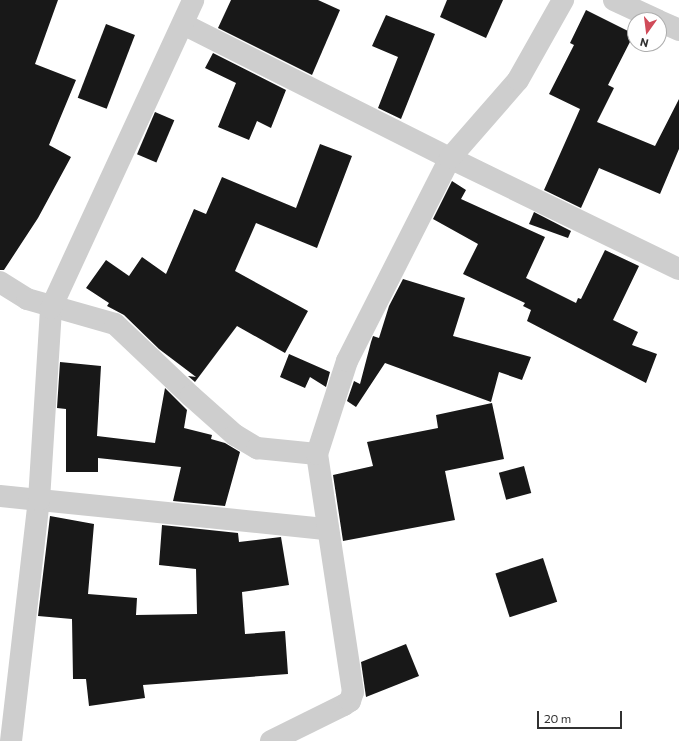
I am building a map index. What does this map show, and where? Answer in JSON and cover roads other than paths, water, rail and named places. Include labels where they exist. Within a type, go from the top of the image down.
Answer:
[{"type":"street","points":[[11,741],[38,500],[52,308],[193,0]]},
{"type":"street","points":[[271,741],[344,705],[350,701],[353,692],[327,529],[317,454],[348,361],[450,158],[518,80],[564,0]]},
{"type":"street","points":[[614,0],[640,12]]},
{"type":"street","points":[[183,24],[450,158],[679,269]]},
{"type":"street","points":[[667,24],[679,30]]},
{"type":"street","points":[[0,282],[27,299],[52,308],[116,324],[191,396],[235,435],[257,448],[317,454]]},
{"type":"street","points":[[0,496],[327,529]]}]
